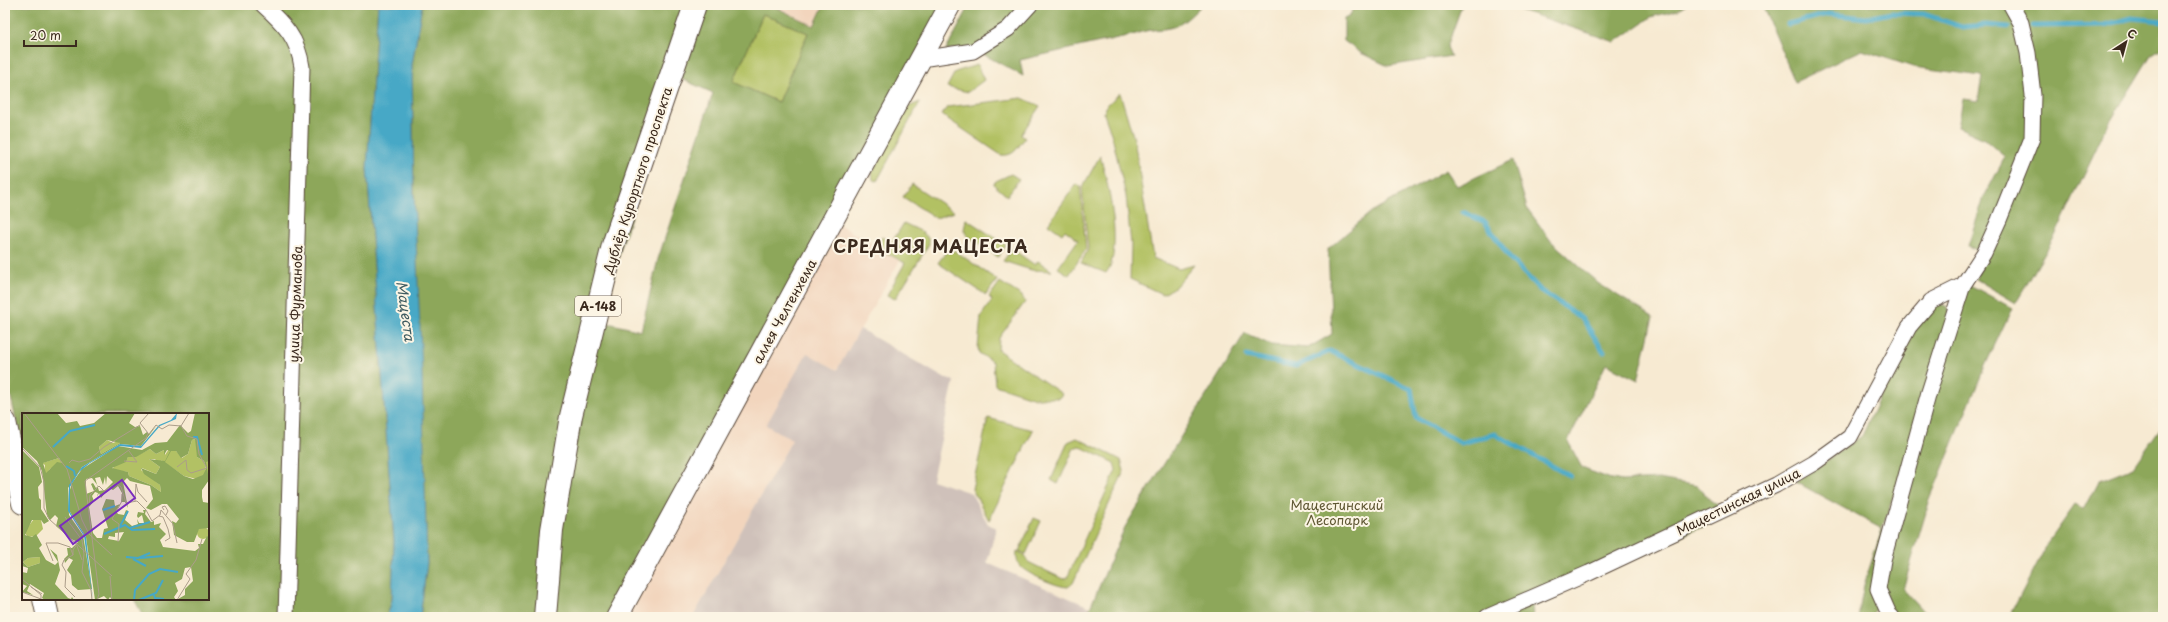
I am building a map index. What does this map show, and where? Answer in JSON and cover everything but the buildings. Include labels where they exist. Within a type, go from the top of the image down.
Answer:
[{"type":"highway","name":"Дублёр Курортного проспекта","points":[[545,617],[552,530],[570,416],[613,246],[694,5]]},
{"type":"highway","points":[[5,422],[22,498]]},
{"type":"highway","points":[[44,600],[48,617]]},
{"type":"main road","name":"аллея Челтенхема","points":[[617,617],[950,5]]},
{"type":"street","name":"улица Фурманова","points":[[263,5],[291,35],[300,51],[302,67],[286,617]]},
{"type":"street","points":[[921,59],[973,51],[1008,29],[1030,5]]},
{"type":"street","points":[[1890,616],[1878,589],[1883,560],[1929,392],[1963,285],[1984,253],[2032,138],[2033,95],[2028,53],[2021,23],[2011,5]]},
{"type":"street","name":"Мацестинская улица","points":[[1488,617],[1589,573],[1776,485],[1814,463],[1850,437],[1909,327],[1920,313],[1931,301],[1963,285]]},
{"type":"shaded area","points":[[771,5],[824,5],[814,26]]},
{"type":"shaded area","points":[[833,221],[900,260],[837,370],[807,354],[792,440],[693,617],[617,617]]},
{"type":"shaded area","points":[[860,329],[944,378],[954,381],[932,480],[971,493],[988,524],[996,528],[987,563],[1090,607],[1086,617],[693,617],[792,440],[766,425],[807,353],[837,370]]},
{"type":"green space","points":[[5,5],[378,5],[367,168],[394,541],[392,600],[387,617],[144,617],[135,600],[209,600],[209,413],[22,413],[22,447],[5,371]]},
{"type":"green space","points":[[422,5],[771,5],[814,26],[824,5],[950,5],[617,617],[420,617],[427,563],[414,195],[412,65]],"holes":[[[763,14],[808,33],[778,102],[733,82]],[[677,77],[713,93],[658,259],[641,331],[604,322],[620,251]]]},
{"type":"green space","points":[[970,5],[1198,5],[1200,7],[1177,26],[1146,31],[1020,60],[1023,76],[970,47],[946,50]]},
{"type":"green space","points":[[1354,5],[1462,5],[1447,47],[1451,56],[1388,66],[1361,53],[1344,41],[1344,19],[1350,16]]},
{"type":"green space","points":[[1505,5],[1686,5],[1678,10],[1651,17],[1615,42]]},
{"type":"green space","points":[[1762,5],[2163,5],[2163,47],[2151,55],[2104,132],[2055,236],[2016,303],[1976,279],[1984,253],[1968,246],[1984,197],[2005,157],[1984,139],[1958,127],[1963,99],[1978,101],[1982,76],[1913,67],[1862,50],[1795,82]]},
{"type":"green space","points":[[763,14],[808,33],[778,102],[733,82]]},
{"type":"green space","points":[[977,65],[984,80],[968,92],[947,87],[955,72]]},
{"type":"green space","points":[[1120,93],[1134,139],[1153,258],[1179,269],[1194,265],[1176,286],[1162,294],[1130,279],[1131,244],[1126,196],[1112,136],[1104,114],[1105,107]]},
{"type":"green space","points":[[1022,98],[1040,106],[1021,135],[1025,138],[1015,151],[1005,155],[1001,155],[942,115],[947,107]]},
{"type":"green space","points":[[920,102],[877,181],[873,180],[872,173],[908,107]]},
{"type":"green space","points":[[1100,156],[1110,198],[1114,233],[1114,249],[1111,263],[1106,273],[1081,263],[1088,249],[1082,188]]},
{"type":"green space","name":"Мацестинский Лесопарк","points":[[1513,160],[1527,208],[1551,241],[1599,284],[1653,317],[1638,380],[1606,364],[1568,441],[1582,468],[1607,478],[1622,481],[1659,479],[1698,486],[1710,500],[1731,514],[1532,604],[1533,617],[1086,617],[1125,527],[1245,333],[1271,345],[1308,348],[1332,334],[1328,249],[1371,212],[1446,170],[1457,186]]},
{"type":"green space","points":[[1011,174],[1019,179],[1007,196],[993,184]]},
{"type":"green space","points":[[912,184],[954,212],[936,218],[903,197]]},
{"type":"green space","points":[[1076,184],[1080,186],[1086,249],[1069,275],[1058,268],[1078,240],[1065,230],[1062,234],[1048,224]]},
{"type":"green space","points":[[966,219],[1006,245],[998,257],[967,236],[964,230]]},
{"type":"green space","points":[[904,223],[924,233],[929,240],[929,244],[895,299],[887,295],[905,263],[876,247],[882,237],[892,242]]},
{"type":"green space","points":[[1012,249],[1035,265],[1038,261],[1052,271],[1031,270],[1003,261]]},
{"type":"green space","points":[[950,250],[955,251],[997,280],[986,295],[938,263],[946,252]]},
{"type":"green space","points":[[1000,282],[1022,296],[1025,302],[999,338],[998,350],[1062,394],[1059,398],[1035,398],[995,385],[993,362],[979,353],[978,348],[981,316],[992,300],[989,297]]},
{"type":"green space","points":[[1970,285],[2012,308],[1985,366],[1930,499],[1903,589],[1923,611],[1938,617],[1892,617],[1881,596],[1871,617],[1858,617],[1864,585],[1882,529],[1796,482],[1862,436],[1888,378],[1931,301],[1946,306],[1952,321]],"holes":[[[1926,401],[1887,533],[1882,529]]]},
{"type":"green space","points":[[988,418],[1033,430],[989,520],[972,489]]},
{"type":"green space","points":[[2163,424],[2163,605],[2161,617],[2009,617],[2048,543],[2075,505],[2084,510],[2100,480],[2133,467]]},
{"type":"green space","points":[[1077,438],[1121,460],[1124,471],[1073,583],[1068,587],[1051,583],[1026,571],[1017,561],[1017,551],[1024,555],[1028,562],[1063,579],[1067,578],[1116,470],[1114,463],[1079,446],[1074,448],[1058,484],[1051,480],[1068,442]]},
{"type":"green space","points":[[1034,518],[1041,521],[1026,554],[1019,551]]},
{"type":"water","name":"Мацеста","points":[[378,5],[422,5],[412,65],[414,195],[422,371],[427,563],[420,617],[387,617],[392,600],[394,541],[367,168]]},
{"type":"waterway","points":[[1788,24],[1828,14],[1866,18],[1891,13],[1924,14],[1962,27],[1986,25],[2009,27]]},
{"type":"waterway","points":[[2033,26],[2104,25],[2132,18],[2163,21]]},
{"type":"waterway","points":[[1463,212],[1485,222],[1510,258],[1541,291],[1582,318],[1604,352]]},
{"type":"waterway","points":[[1246,356],[1296,366],[1330,351],[1411,389],[1416,418],[1461,443],[1495,434],[1570,476]]},
{"type":"district","name":"СРЕДНЯЯ МАЦЕСТА","points":[[931,246]]}]
